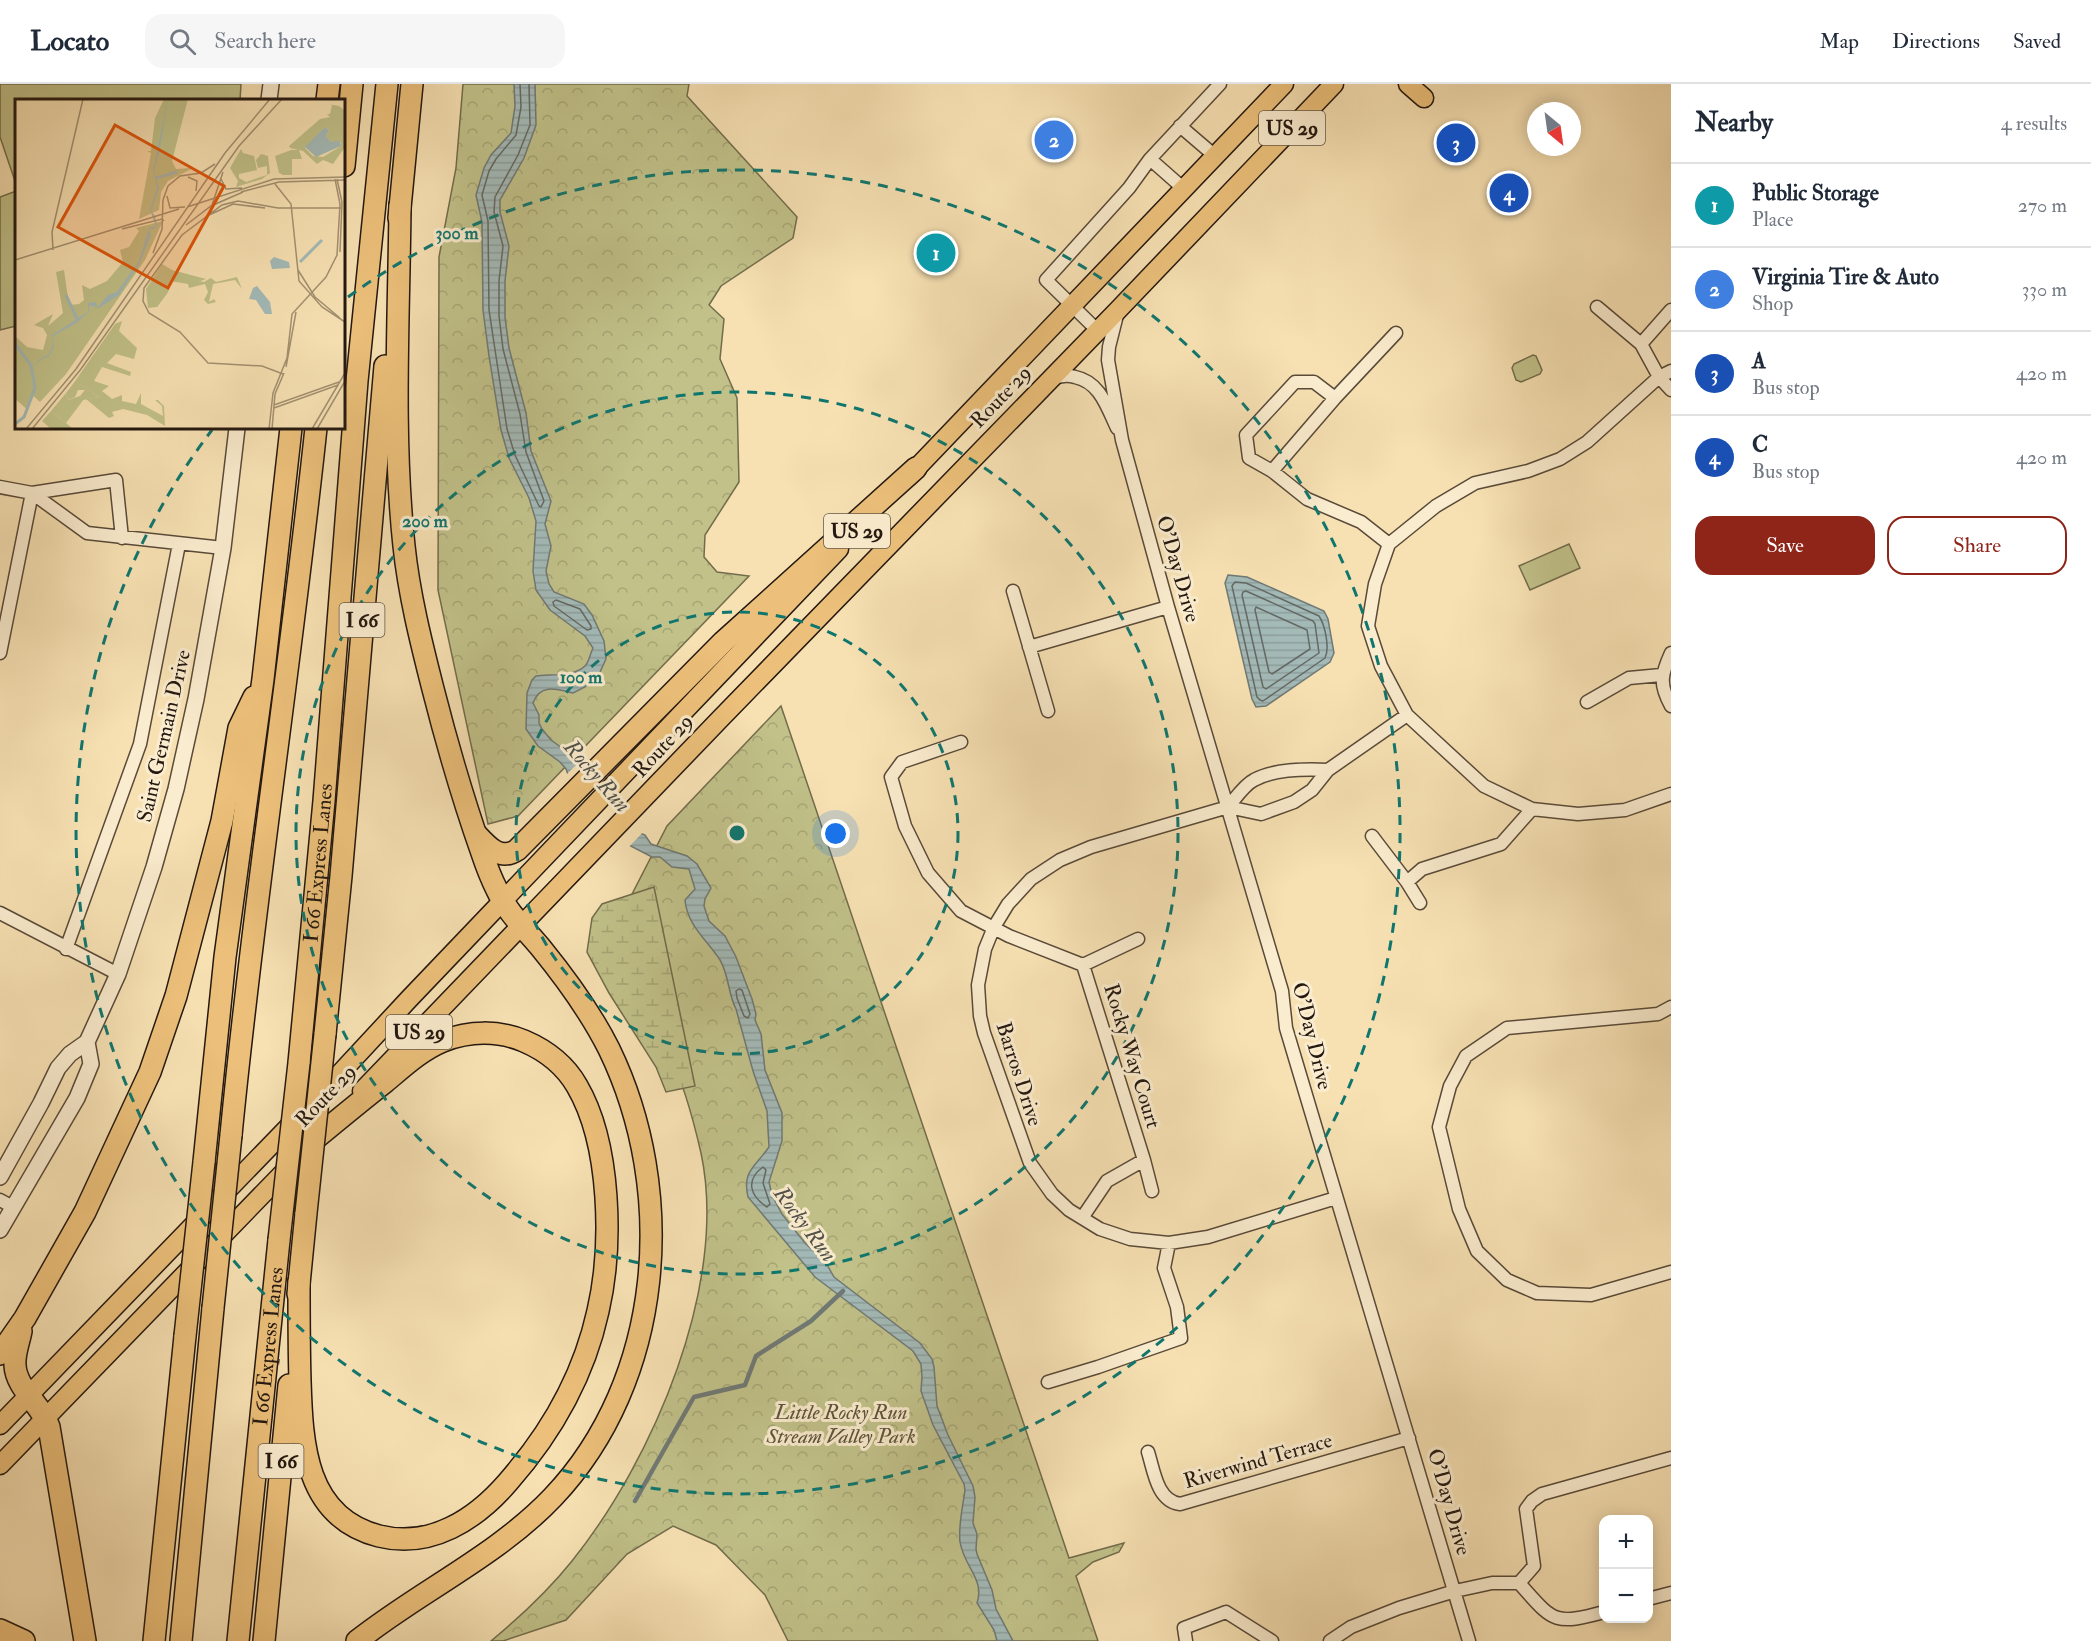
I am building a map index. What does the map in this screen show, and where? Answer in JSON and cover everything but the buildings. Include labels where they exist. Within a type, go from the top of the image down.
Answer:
[{"type":"highway","points":[[327,99],[329,84]]},
{"type":"highway","points":[[345,156],[352,84]]},
{"type":"highway","name":"I 66 Express Lanes","points":[[238,1641],[299,1063],[324,801],[357,381],[387,84]]},
{"type":"highway","name":"I 66","points":[[264,1641],[325,1034],[412,84]]},
{"type":"highway","points":[[357,1641],[390,1614],[458,1571],[520,1527],[552,1498],[576,1470],[608,1421],[621,1392],[640,1336],[646,1305],[651,1246],[645,1168],[633,1113],[621,1075],[590,1014],[502,900],[492,881],[444,731],[422,648],[404,547],[397,449],[400,205]]},
{"type":"highway","points":[[154,1641],[225,957],[263,680],[291,429]]},
{"type":"highway","points":[[181,1641],[250,955],[316,429]]},
{"type":"highway","points":[[475,832],[495,852],[504,855],[517,850],[556,811],[633,748],[723,642],[916,468]]},
{"type":"highway","points":[[0,1354],[25,1318],[85,1212],[150,1072],[177,996],[222,821],[239,728],[263,680]]},
{"type":"highway","points":[[299,1281],[301,1426],[305,1454],[314,1481],[334,1510],[352,1524],[378,1536],[410,1539],[444,1531],[470,1518],[492,1500],[525,1462],[550,1427],[583,1361],[598,1311],[605,1271],[607,1212],[600,1155],[592,1124],[576,1085],[558,1063],[535,1046],[516,1038],[488,1032],[461,1036],[439,1043],[419,1054],[316,1138]]},
{"type":"highway","points":[[25,1318],[16,1352],[15,1366],[19,1381],[46,1417],[50,1427],[85,1641]]},
{"type":"highway","points":[[0,1630],[24,1641]]},
{"type":"main road","name":"Route 29","points":[[916,468],[1284,84]]},
{"type":"main road","points":[[1408,84],[1424,98]]},
{"type":"main road","name":"Route 29","points":[[0,1465],[1335,86]]},
{"type":"main road","name":"Route 29","points":[[0,1425],[332,1082],[572,827],[633,748]]},
{"type":"street","points":[[269,99],[271,84]]},
{"type":"street","points":[[1098,331],[1046,280],[1130,188],[1150,159],[1220,84]]},
{"type":"street","points":[[1180,126],[1215,156]]},
{"type":"street","points":[[1150,159],[1184,189]]},
{"type":"street","points":[[1597,307],[1641,344],[1659,378],[1671,390]]},
{"type":"street","name":"O'Day Drive","points":[[1119,310],[1109,347],[1108,360],[1122,440],[1168,607],[1282,991],[1286,1028],[1469,1641]]},
{"type":"street","points":[[1641,344],[1671,310]]},
{"type":"street","points":[[1272,471],[1335,398],[1396,333]]},
{"type":"street","points":[[1671,371],[1659,378],[1587,442],[1560,459],[1528,471],[1475,483],[1436,506],[1389,544],[1375,584],[1368,626],[1381,666],[1407,715],[1484,786],[1532,809],[1578,814],[1625,810],[1671,794]]},
{"type":"street","name":"O'Day Drive","points":[[1046,383],[1055,377],[1070,376],[1085,379],[1099,392],[1122,440]]},
{"type":"street","points":[[1335,398],[1314,382],[1295,382],[1246,435],[1249,458],[1272,471],[1307,499],[1360,522],[1389,544]]},
{"type":"street","name":"Saint Germain Drive","points":[[0,1177],[58,1068],[70,1054],[87,1042],[118,974],[154,867],[176,789],[196,699],[223,548],[237,429]]},
{"type":"street","points":[[0,487],[32,493],[116,480],[122,538]]},
{"type":"street","points":[[32,493],[87,533],[223,548]]},
{"type":"street","points":[[0,653],[32,493]]},
{"type":"street","points":[[66,949],[140,744],[180,544]]},
{"type":"street","points":[[1013,591],[1048,711]]},
{"type":"street","points":[[1029,647],[1168,607]]},
{"type":"street","points":[[1671,653],[1661,675],[1671,706]]},
{"type":"street","points":[[1587,702],[1629,678],[1661,675]]},
{"type":"street","points":[[1228,807],[1261,814],[1294,802],[1312,790],[1328,770],[1407,715]]},
{"type":"street","name":"Rocky Way Court","points":[[961,742],[902,762],[891,777],[905,826],[928,873],[961,910],[1009,936],[1083,964],[1138,939]]},
{"type":"street","points":[[1228,807],[1253,780],[1304,769],[1328,770]]},
{"type":"street","name":"Barros Drive","points":[[1228,807],[1091,847],[1060,860],[1032,879],[1016,894],[994,927],[985,949],[978,985],[980,1016],[984,1033],[1030,1163],[1052,1194],[1069,1210],[1100,1229],[1130,1239],[1169,1243],[1208,1237],[1336,1198]]},
{"type":"street","points":[[1407,882],[1422,869],[1501,844],[1532,809]]},
{"type":"street","points":[[1372,836],[1420,903]]},
{"type":"street","points":[[0,913],[118,974]]},
{"type":"street","name":"Rocky Way Court","points":[[1083,964],[1152,1191]]},
{"type":"street","points":[[1671,1007],[1658,1014],[1508,1028],[1466,1056],[1450,1086],[1440,1127],[1459,1209],[1477,1251],[1507,1280],[1537,1293],[1592,1295],[1671,1272]]},
{"type":"street","name":"Saint Germain Drive","points":[[0,1230],[7,1203],[77,1098],[91,1064],[87,1042]]},
{"type":"street","name":"Rocky Way Court","points":[[1082,1218],[1107,1181],[1144,1160]]},
{"type":"street","points":[[1048,1382],[1181,1338],[1177,1307],[1164,1268],[1169,1243]]},
{"type":"street","name":"Riverwind Terrace","points":[[1148,1452],[1163,1496],[1173,1503],[1180,1504],[1410,1438]]},
{"type":"street","points":[[1519,1583],[1534,1566],[1526,1509],[1532,1501],[1542,1494],[1670,1462]]},
{"type":"street","points":[[1330,1641],[1361,1623],[1399,1608],[1455,1591],[1492,1583],[1519,1583],[1545,1612],[1563,1621],[1599,1613]]},
{"type":"street","points":[[1653,1598],[1671,1593]]},
{"type":"street","points":[[1186,1641],[1184,1628],[1226,1612],[1272,1641]]},
{"type":"green space","points":[[0,84],[241,84],[240,99],[15,99],[15,181],[0,137]]},
{"type":"green space","points":[[463,84],[689,84],[687,96],[797,217],[793,238],[721,286],[709,305],[724,319],[720,359],[737,398],[739,482],[705,535],[704,557],[717,572],[749,576],[518,816],[488,824],[438,590],[439,257],[456,168]]},
{"type":"green space","points":[[15,191],[15,326],[0,330],[0,197]]},
{"type":"green space","points":[[1533,355],[1536,356],[1542,370],[1540,374],[1521,382],[1516,380],[1512,368],[1514,364]]},
{"type":"green space","points":[[1569,544],[1580,568],[1530,590],[1519,566]]},
{"type":"green space","name":"Little Rocky Run Stream Valley Park","points":[[781,706],[1069,1558],[1124,1543],[1119,1552],[1093,1562],[1076,1576],[1098,1641],[788,1641],[765,1595],[716,1545],[673,1526],[627,1554],[566,1620],[503,1641],[491,1641],[553,1583],[602,1520],[630,1473],[656,1422],[677,1368],[694,1313],[704,1258],[707,1204],[701,1153],[687,1100],[673,1062],[610,937],[667,826]]},
{"type":"green space","points":[[654,887],[695,1086],[666,1092],[656,1067],[609,993],[587,952],[592,918],[602,904]]},
{"type":"water","name":"Rocky Run","points":[[514,84],[535,84],[536,125],[524,158],[500,200],[500,212],[509,246],[505,281],[505,317],[509,348],[526,413],[531,451],[551,501],[545,524],[551,546],[546,571],[549,584],[554,592],[584,604],[592,615],[604,641],[606,659],[600,672],[585,687],[573,693],[550,689],[540,692],[533,703],[539,715],[539,723],[551,740],[580,761],[588,787],[632,830],[645,835],[651,844],[687,856],[697,864],[711,888],[704,906],[709,921],[725,936],[736,957],[752,999],[756,1014],[755,1020],[761,1034],[765,1070],[782,1113],[782,1141],[769,1182],[772,1195],[782,1214],[805,1243],[826,1263],[834,1277],[920,1343],[932,1359],[937,1406],[948,1435],[973,1486],[975,1497],[973,1523],[977,1534],[977,1554],[992,1590],[996,1609],[1013,1641],[997,1641],[994,1630],[977,1603],[978,1587],[960,1542],[964,1484],[933,1425],[921,1391],[921,1364],[913,1351],[815,1277],[748,1197],[748,1175],[769,1147],[767,1111],[723,966],[689,917],[685,900],[695,889],[689,869],[672,867],[660,857],[652,857],[617,839],[576,796],[566,769],[538,746],[526,729],[527,693],[532,680],[536,676],[580,670],[586,664],[593,648],[585,636],[550,610],[536,590],[533,571],[536,521],[529,498],[509,458],[501,430],[489,356],[483,310],[482,222],[476,195],[484,168],[491,155],[511,133],[515,106]]},
{"type":"water","points":[[1228,575],[1247,577],[1324,611],[1328,619],[1334,653],[1330,662],[1266,706],[1256,707],[1252,699],[1225,583]]},
{"type":"pier","points":[[582,759],[595,791],[628,824],[644,831],[628,848],[616,841],[573,797],[565,776]]},
{"type":"waterway","points":[[635,1501],[694,1397],[745,1385],[756,1356],[811,1321],[843,1291]]},
{"type":"place","name":"Virginia Tire & Auto","points":[[1054,140]]},
{"type":"place","name":"A","points":[[1456,143]]},
{"type":"place","name":"C","points":[[1509,193]]},
{"type":"place","name":"Public Storage","points":[[936,253]]}]
